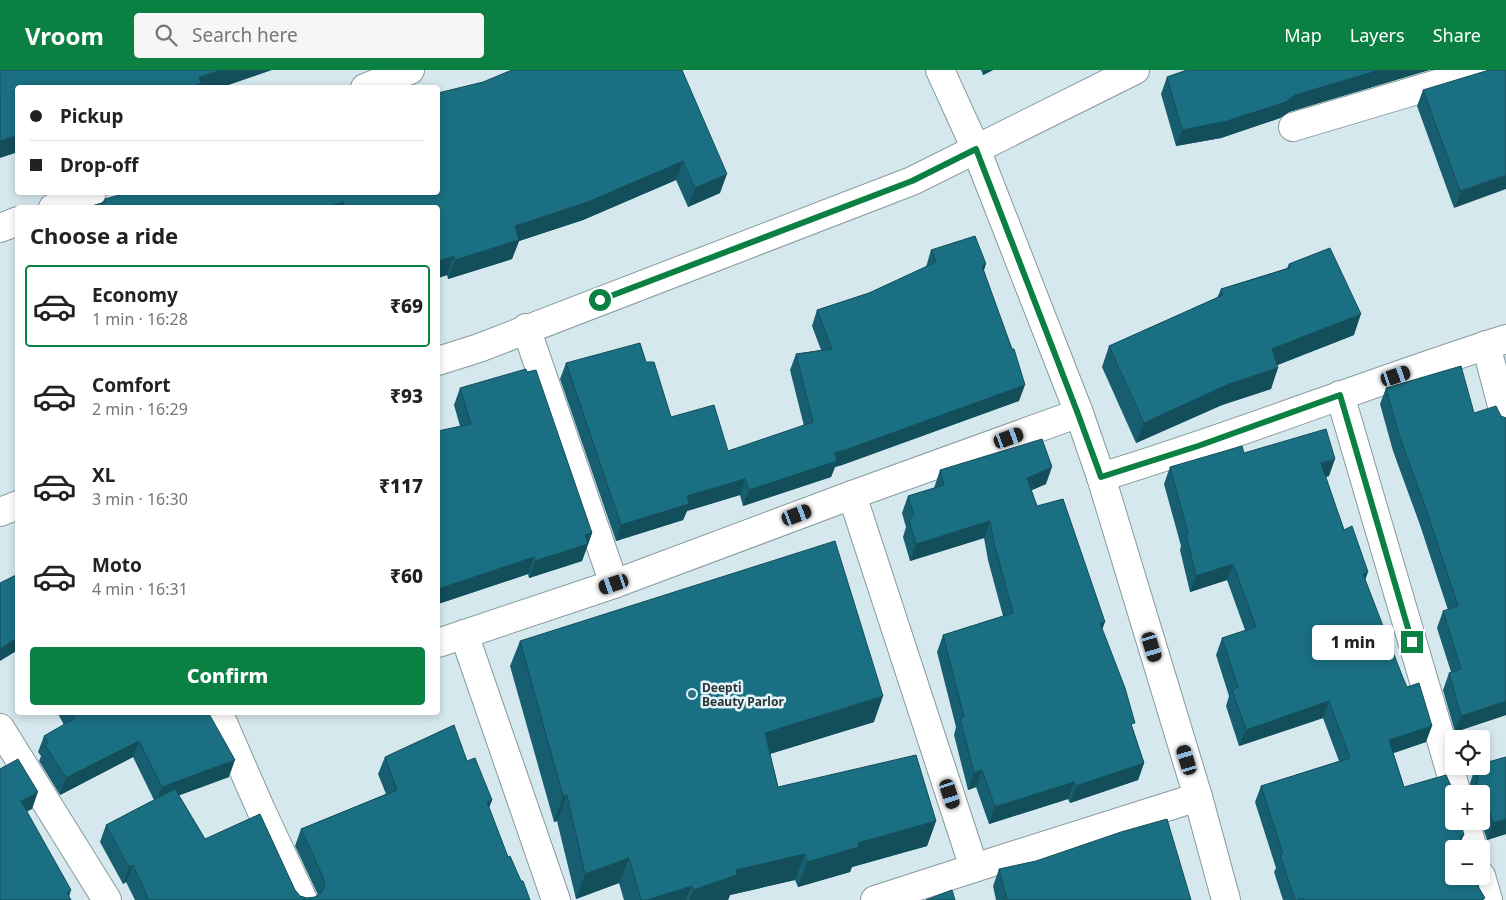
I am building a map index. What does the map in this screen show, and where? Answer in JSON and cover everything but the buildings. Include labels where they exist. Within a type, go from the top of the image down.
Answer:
[{"type":"street","points":[[372,85],[410,70]]},
{"type":"street","points":[[940,70],[976,149],[1101,477],[1198,797],[1226,900]]},
{"type":"street","points":[[440,360],[479,348],[526,328],[912,181],[1135,70]]},
{"type":"street","points":[[1292,127],[1484,70]]},
{"type":"street","points":[[60,205],[85,195]]},
{"type":"street","points":[[0,228],[15,222]]},
{"type":"street","points":[[526,328],[614,584]]},
{"type":"street","points":[[1101,477],[1198,446],[1496,342],[1506,421]]},
{"type":"street","points":[[1340,395],[1454,785]]},
{"type":"street","points":[[440,642],[614,584],[852,495],[1078,414]]},
{"type":"street","points":[[852,495],[974,868]]},
{"type":"street","points":[[0,512],[15,506]]},
{"type":"street","points":[[464,634],[556,900]]},
{"type":"street","points":[[223,715],[261,810],[303,900]]},
{"type":"street","points":[[0,728],[107,900]]},
{"type":"street","points":[[875,900],[1198,797]]},
{"type":"street","points":[[1484,885],[1488,900]]},
{"type":"place","name":"Deepti Beauty Parlor","points":[[692,694]]},
{"type":"route","points":[[600,300],[912,181],[976,149],[1101,477],[1198,446],[1340,395],[1412,642]]}]
